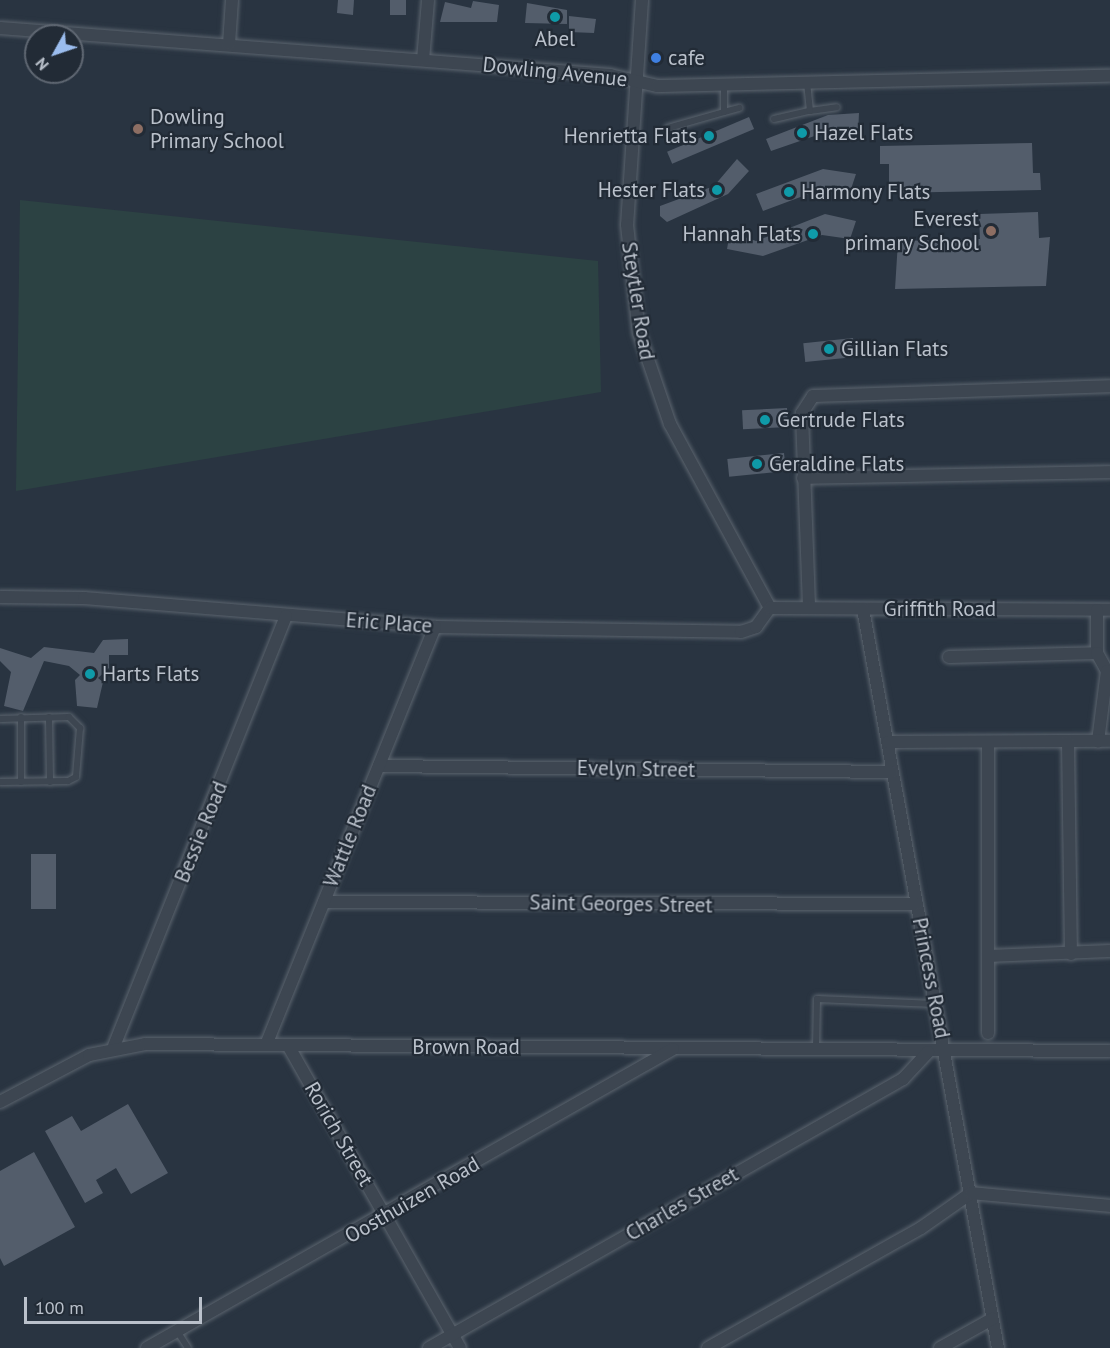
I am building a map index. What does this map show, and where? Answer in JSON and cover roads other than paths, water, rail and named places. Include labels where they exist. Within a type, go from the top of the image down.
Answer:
[{"type":"street","points":[[229,44],[232,0]]},
{"type":"street","points":[[423,60],[428,0]]},
{"type":"street","name":"Steytler Road","points":[[642,0],[627,225],[645,354],[670,424],[770,608]]},
{"type":"street","name":"Dowling Avenue","points":[[0,28],[423,60],[636,80],[657,86],[1110,76]]},
{"type":"street","points":[[809,606],[802,413],[813,396],[1110,386]]},
{"type":"street","points":[[803,478],[1110,471]]},
{"type":"street","name":"Eric Place","points":[[0,597],[84,598],[435,627],[741,632],[756,627],[770,608]]},
{"type":"street","name":"Griffith Road","points":[[770,608],[809,606],[863,609],[1110,610]]},
{"type":"street","name":"Princess Road","points":[[863,609],[998,1348]]},
{"type":"street","points":[[888,742],[1104,741],[1107,671],[1097,653],[1097,610]]},
{"type":"street","name":"Bessie Road","points":[[114,1046],[286,616]]},
{"type":"street","name":"Wattle Road","points":[[266,1045],[435,627]]},
{"type":"street","points":[[949,657],[1097,653]]},
{"type":"street","points":[[988,742],[988,1034]]},
{"type":"street","points":[[1068,742],[1071,954]]},
{"type":"street","name":"Evelyn Street","points":[[379,766],[892,772]]},
{"type":"street","name":"Saint Georges Street","points":[[324,902],[917,904]]},
{"type":"street","points":[[988,956],[1110,951]]},
{"type":"street","name":"Brown Road","points":[[0,1102],[114,1046],[816,1048],[945,1053]]},
{"type":"street","name":"Rorich Street","points":[[289,1047],[460,1348]]},
{"type":"street","name":"Oosthuizen Road","points":[[147,1348],[386,1215],[675,1048]]},
{"type":"street","points":[[945,1053],[1110,1051]]},
{"type":"street","name":"Charles Street","points":[[429,1348],[903,1079],[928,1052]]},
{"type":"street","points":[[708,1348],[921,1228],[971,1193],[1110,1206]]},
{"type":"street","points":[[940,1348],[992,1319]]},
{"type":"lane","points":[[807,83],[810,111]]},
{"type":"lane","points":[[724,85],[724,112]]},
{"type":"lane","points":[[774,119],[837,107]]},
{"type":"lane","points":[[668,128],[739,108]]},
{"type":"lane","points":[[21,717],[21,782]]},
{"type":"lane","points":[[49,717],[50,782]]},
{"type":"lane","points":[[0,719],[69,717],[80,728],[80,771],[68,781],[0,782]]},
{"type":"lane","points":[[816,1048],[817,999],[935,1004]]},
{"type":"lane","points":[[177,1331],[188,1348]]},
{"type":"place","name":"Abel","points":[[555,17]]},
{"type":"place","name":"cafe","points":[[656,58]]},
{"type":"place","name":"Dowling Primary School","points":[[138,129]]},
{"type":"place","name":"Hazel Flats","points":[[802,133]]},
{"type":"place","name":"Henrietta Flats","points":[[709,136]]},
{"type":"place","name":"Hester Flats","points":[[717,190]]},
{"type":"place","name":"Harmony Flats","points":[[789,192]]},
{"type":"place","name":"Everest primary School","points":[[991,231]]},
{"type":"place","name":"Hannah Flats","points":[[813,234]]},
{"type":"place","name":"Gillian Flats","points":[[829,349]]},
{"type":"place","name":"Gertrude Flats","points":[[765,420]]},
{"type":"place","name":"Geraldine Flats","points":[[757,464]]},
{"type":"place","name":"Harts Flats","points":[[90,674]]}]
